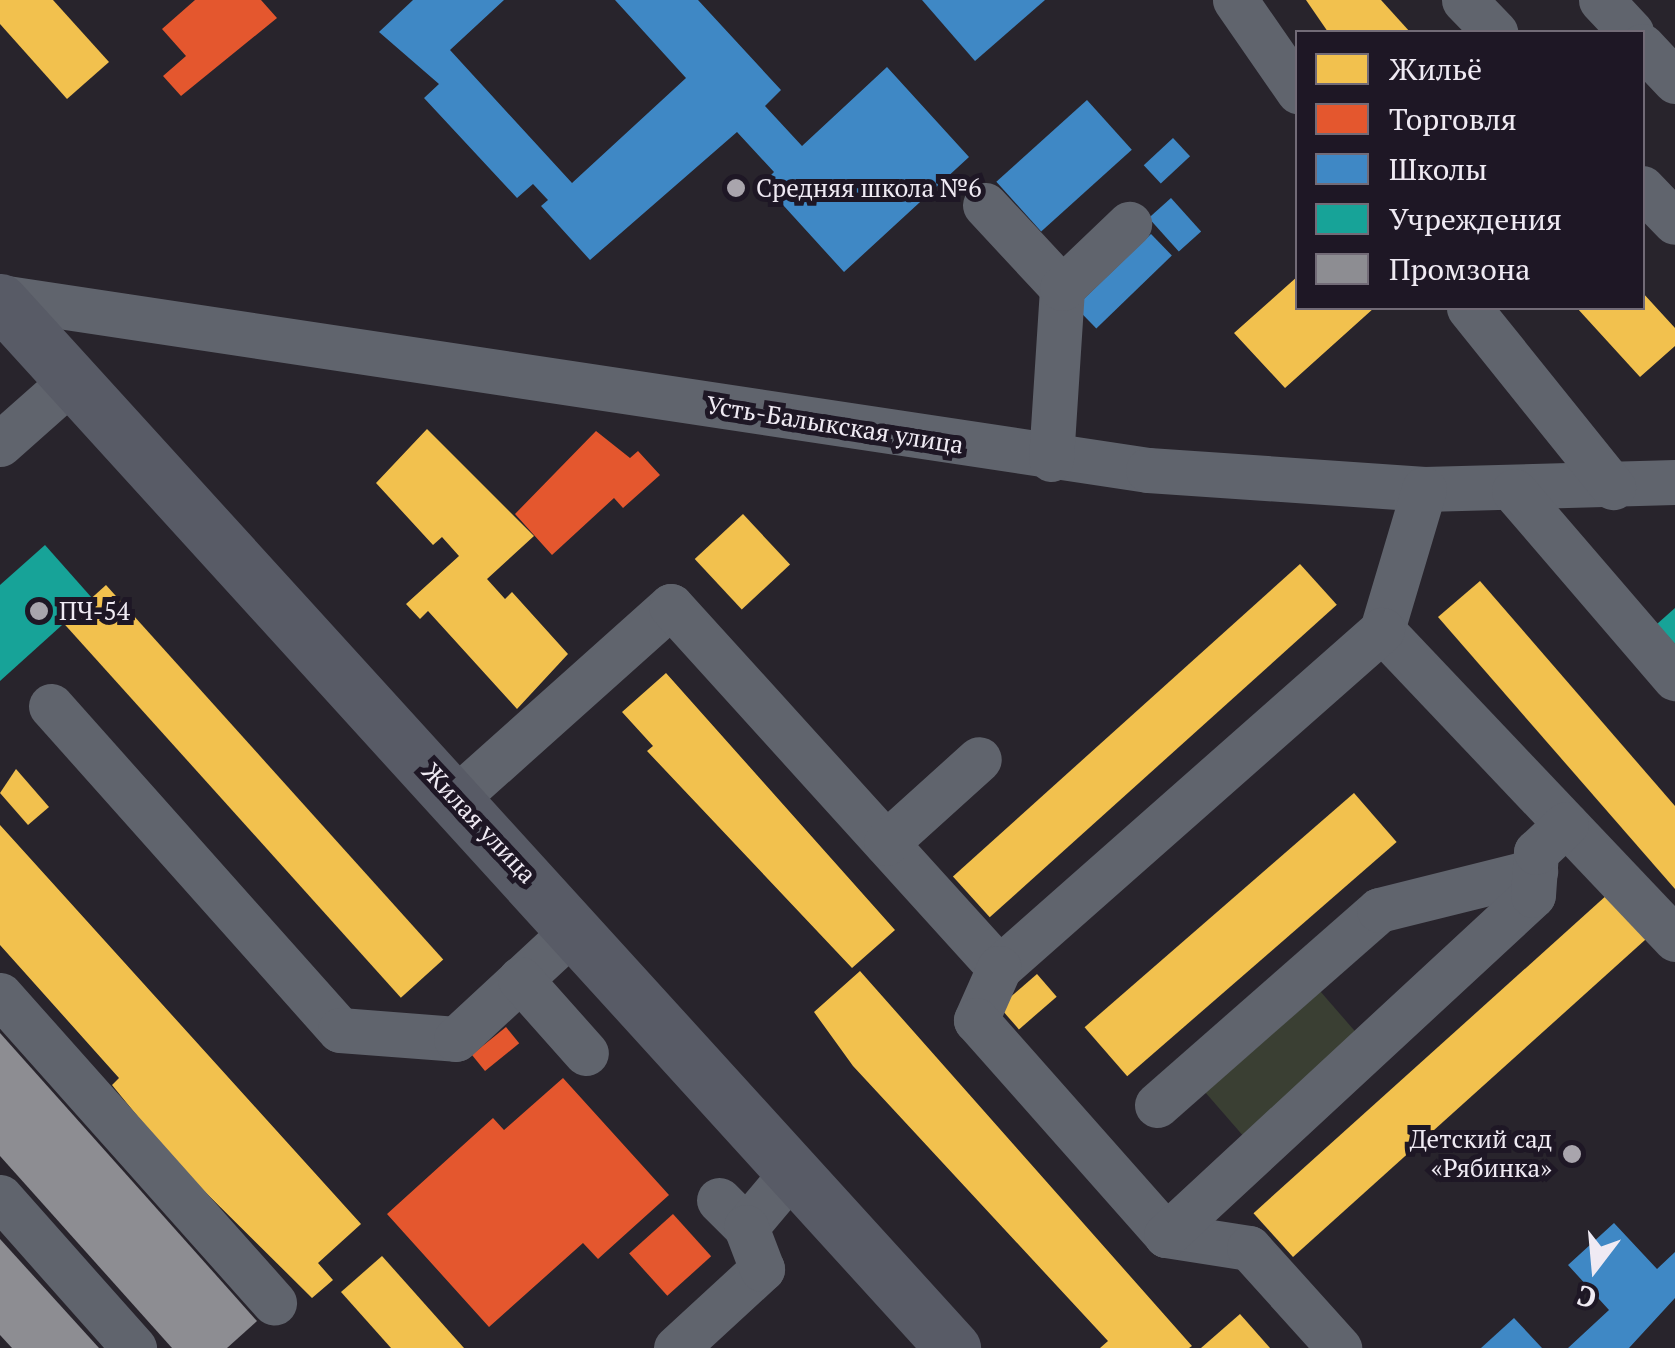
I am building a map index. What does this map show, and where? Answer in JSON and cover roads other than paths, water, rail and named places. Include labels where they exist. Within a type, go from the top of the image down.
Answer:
[{"type":"main road","name":"Жилая улица","points":[[0,299],[576,928],[953,1348]]},
{"type":"street","points":[[1236,0],[1295,87]]},
{"type":"street","points":[[1464,0],[1493,30]]},
{"type":"street","points":[[1601,0],[1628,30]]},
{"type":"street","points":[[1645,49],[1675,81]]},
{"type":"street","points":[[1645,191],[1675,222]]},
{"type":"street","points":[[986,205],[1062,288]]},
{"type":"street","points":[[1051,459],[1062,288],[1130,224]]},
{"type":"street","name":"Усть-Балыкская улица","points":[[0,299],[141,303],[1051,459],[1424,489],[1613,488],[1675,482]]},
{"type":"street","points":[[1471,310],[1613,488]]},
{"type":"street","points":[[0,444],[72,380]]},
{"type":"street","points":[[1339,1348],[1249,1248],[1166,1236],[976,1020],[999,968],[1382,630],[1424,489]]},
{"type":"street","points":[[1514,490],[1675,678]]},
{"type":"street","points":[[456,798],[671,606],[999,968]]},
{"type":"street","points":[[1382,630],[1675,939]]},
{"type":"street","points":[[51,706],[340,1030],[456,1038],[576,928]]},
{"type":"street","points":[[886,843],[979,759]]},
{"type":"street","points":[[1166,1236],[1533,895],[1536,852],[1566,824]]},
{"type":"street","points":[[1157,1105],[1379,910],[1535,870]]},
{"type":"street","points":[[520,979],[586,1053]]},
{"type":"street","points":[[0,995],[274,1303]]},
{"type":"street","points":[[676,1348],[762,1269],[732,1214],[794,1170]]},
{"type":"street","points":[[0,1197],[134,1348]]},
{"type":"place","name":"Средняя школа №6","points":[[736,188]]},
{"type":"place","name":"ПЧ-54","points":[[39,611]]},
{"type":"place","name":"Детский сад «Рябинка»","points":[[1572,1154]]}]
